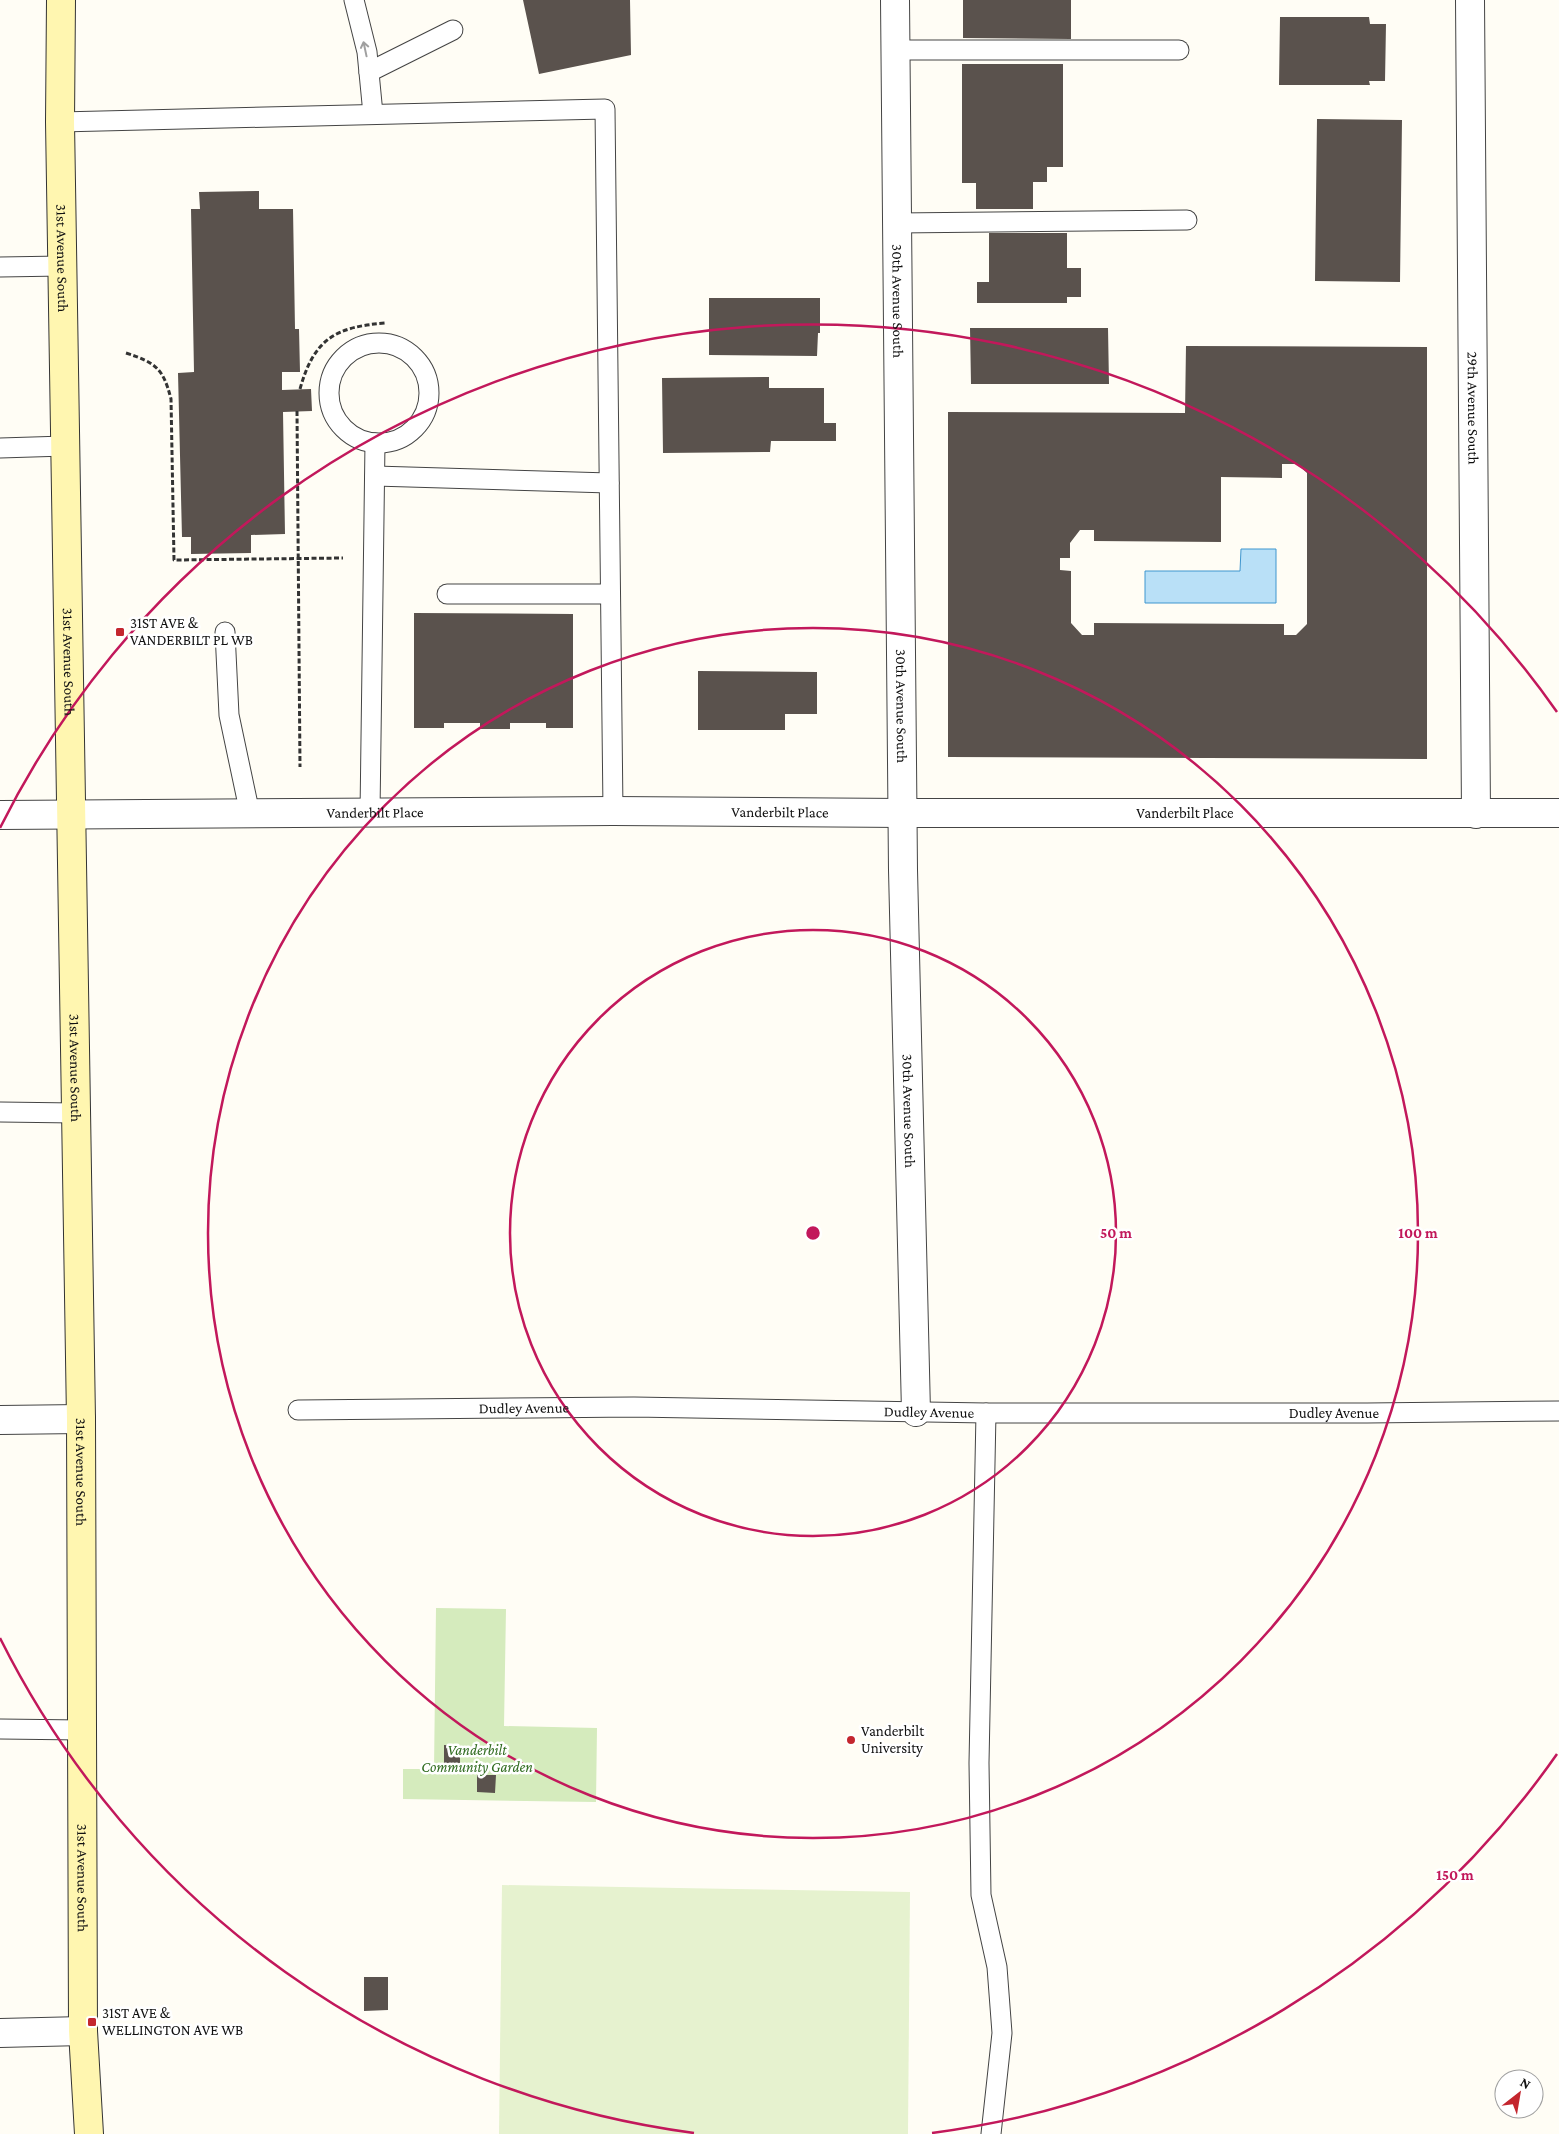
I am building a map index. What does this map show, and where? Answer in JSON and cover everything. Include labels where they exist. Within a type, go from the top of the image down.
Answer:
[{"type":"main road","name":"31st Avenue South","points":[[61,0],[62,266],[81,1419],[83,2031],[89,2134]]},
{"type":"street","name":"30th Avenue South","points":[[896,0],[903,813],[916,1412]]},
{"type":"street","name":"29th Avenue South","points":[[1470,0],[1476,814]]},
{"type":"street","name":"Vanderbilt Place","points":[[0,815],[613,811],[1559,813]]},
{"type":"street","points":[[0,1420],[81,1419]]},
{"type":"street","points":[[0,2033],[83,2031]]},
{"type":"lane","points":[[354,0],[367,52],[373,114]]},
{"type":"lane","points":[[368,72],[453,30]]},
{"type":"lane","points":[[896,50],[1179,50]]},
{"type":"lane","points":[[60,122],[604,109],[613,811]]},
{"type":"lane","points":[[897,223],[1187,220]]},
{"type":"lane","points":[[0,267],[62,266]]},
{"type":"lane","points":[[385,344],[405,351],[418,362],[426,376],[428,399],[424,416],[407,435],[386,443],[375,443],[352,436],[339,423],[331,409],[329,386],[334,370],[349,354],[363,346],[385,344]]},
{"type":"lane","points":[[370,813],[375,443]]},
{"type":"lane","points":[[0,448],[65,446]]},
{"type":"lane","points":[[375,476],[609,483]]},
{"type":"lane","points":[[447,594],[610,594]]},
{"type":"lane","points":[[225,632],[229,715],[250,814]]},
{"type":"lane","points":[[0,1112],[75,1113]]},
{"type":"lane","name":"Dudley Avenue","points":[[298,1410],[634,1407],[986,1413],[1367,1413],[1559,1410]]},
{"type":"lane","points":[[986,1413],[979,1762],[981,1894],[997,1967],[1002,2033],[992,2134]]},
{"type":"lane","points":[[0,1729],[82,1730]]},
{"type":"path","points":[[300,389],[311,359],[321,345],[344,329],[359,325],[385,323]]},
{"type":"path","points":[[126,354],[145,360],[156,368],[166,378],[171,399],[174,560],[374,558]]},
{"type":"path","points":[[297,411],[300,767]]},
{"type":"green space","name":"Vanderbilt Community Garden","points":[[436,1608],[506,1609],[504,1726],[597,1728],[596,1802],[403,1799],[403,1769],[434,1769]]},
{"type":"green space","points":[[502,1885],[910,1892],[908,2134],[499,2134]]},
{"type":"water","points":[[1241,549],[1276,549],[1276,603],[1145,603],[1145,571],[1240,571]]},
{"type":"building","points":[[523,0],[630,0],[631,55],[539,74]]},
{"type":"building","points":[[963,0],[1071,0],[1071,39],[963,38]]},
{"type":"building","points":[[1280,17],[1369,17],[1370,24],[1386,24],[1385,81],[1369,81],[1370,85],[1279,85]]},
{"type":"building","points":[[962,64],[1063,64],[1063,167],[1047,167],[1047,182],[1033,182],[1033,209],[976,209],[976,183],[962,183]]},
{"type":"building","points":[[1317,119],[1402,120],[1400,282],[1315,281]]},
{"type":"building","points":[[259,191],[259,209],[293,209],[295,329],[299,329],[300,372],[282,372],[282,390],[311,389],[312,411],[283,412],[285,534],[251,535],[251,553],[191,554],[191,537],[182,537],[178,373],[194,372],[191,209],[200,209],[199,192]]},
{"type":"building","points":[[989,233],[1067,233],[1067,268],[1081,268],[1081,297],[1067,297],[1067,303],[977,303],[977,282],[989,282]]},
{"type":"building","points":[[709,298],[820,298],[820,333],[818,333],[817,356],[709,355]]},
{"type":"building","points":[[970,328],[1108,328],[1109,384],[971,384]]},
{"type":"building","points":[[1186,346],[1427,347],[1427,759],[948,757],[948,412],[1185,413]],"holes":[[[1282,464],[1297,464],[1307,473],[1307,624],[1296,635],[1284,635],[1284,624],[1094,623],[1094,635],[1082,635],[1071,623],[1071,571],[1060,570],[1060,558],[1070,558],[1070,543],[1080,530],[1094,530],[1094,541],[1221,542],[1221,477],[1282,478]]]},
{"type":"building","points":[[769,377],[769,388],[824,388],[824,423],[836,423],[836,441],[771,441],[770,452],[663,453],[662,378]]},
{"type":"building","points":[[414,613],[573,614],[573,728],[546,728],[546,723],[510,723],[510,729],[480,729],[480,723],[444,723],[444,728],[414,728]]},
{"type":"building","points":[[698,671],[817,672],[817,714],[785,714],[785,730],[698,730]]},
{"type":"building","points":[[444,1745],[460,1746],[460,1768],[444,1767]]},
{"type":"building","points":[[477,1775],[496,1775],[495,1793],[477,1792]]},
{"type":"building","points":[[364,1977],[388,1977],[388,2010],[364,2011]]},
{"type":"place","name":"31ST AVE & VANDERBILT PL WB","points":[[120,632]]},
{"type":"place","name":"Vanderbilt University","points":[[851,1740]]},
{"type":"place","name":"31ST AVE & WELLINGTON AVE WB","points":[[92,2022]]}]
